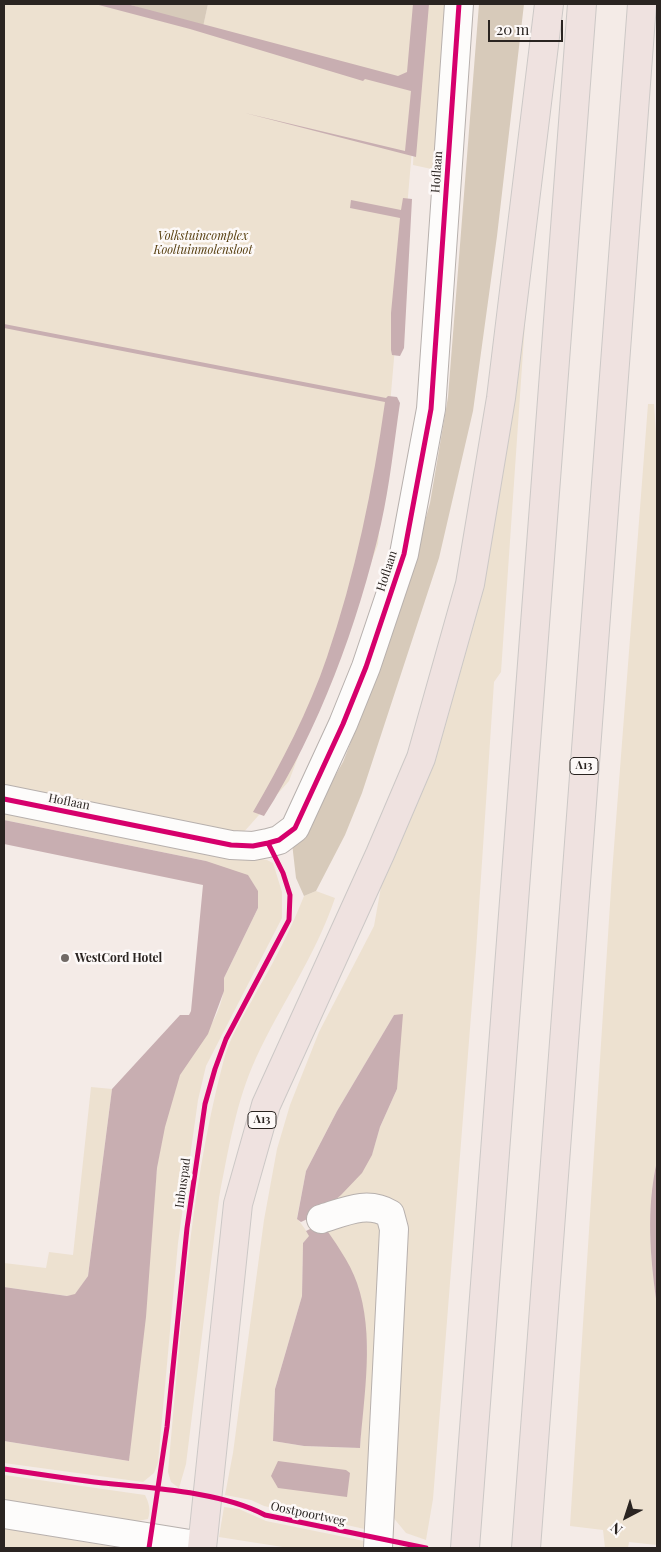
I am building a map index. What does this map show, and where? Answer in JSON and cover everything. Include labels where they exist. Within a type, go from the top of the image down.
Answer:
[{"type":"highway","name":"A13","points":[[202,1547],[237,1214],[243,1186],[266,1105],[380,854],[421,758],[470,584],[501,398],[549,4]]},
{"type":"highway","points":[[465,1548],[582,4]]},
{"type":"highway","name":"A13","points":[[527,1538],[642,4]]},
{"type":"street","name":"Hoflaan","points":[[4,799],[231,845],[253,846],[268,843],[279,840],[295,828],[323,772],[343,724],[404,554],[431,408],[459,4]]},
{"type":"street","points":[[320,1219],[363,1207],[379,1207],[390,1214],[394,1229],[378,1548]]},
{"type":"street","points":[[4,1514],[202,1547]]},
{"type":"green space","name":"Volkstuincomplex Kooltuinmolensloot","points":[[4,4],[127,4],[203,26],[208,4],[447,4],[436,170],[413,165],[415,115],[378,544],[289,781],[243,833],[4,787]]},
{"type":"green space","points":[[526,308],[501,672],[494,682],[476,952],[433,1499],[426,1540],[406,1533],[392,1516],[399,1216],[318,1214],[372,1154],[380,1127],[397,1089],[394,1015],[337,1111],[306,1171],[297,1218],[310,1236],[303,1243],[302,1296],[275,1389],[273,1441],[304,1446],[360,1448],[367,1343],[322,1223],[376,1217],[384,1224],[373,1531],[225,1495],[233,1453],[264,1220],[277,1149],[290,1105],[319,1032],[374,926],[384,870]]},
{"type":"green space","points":[[648,404],[654,404],[657,446],[657,1161],[651,1197],[650,1233],[657,1305],[657,1545],[629,1542],[628,1548],[605,1548],[603,1530],[570,1526],[612,873]]},
{"type":"green space","points":[[4,806],[267,860],[273,863],[282,892],[282,918],[206,1066],[198,1100],[178,1243],[158,1463],[154,1473],[143,1482],[4,1463],[4,1441],[129,1461],[157,1168],[169,1107],[180,1074],[215,1017],[223,992],[224,978],[258,908],[206,861],[4,820]]},
{"type":"green space","points":[[316,891],[335,898],[318,939],[256,1058],[243,1092],[233,1127],[219,1198],[186,1464],[179,1488],[171,1482],[168,1472],[187,1266],[201,1164],[211,1113],[226,1053],[233,1035],[270,968],[304,896]]},
{"type":"green space","points":[[91,1087],[112,1089],[88,1276],[75,1295],[67,1296],[4,1287],[4,1263],[46,1268],[49,1252],[73,1255]]},
{"type":"green space","points":[[4,1475],[145,1495],[149,1507],[148,1519],[133,1522],[4,1500]]},
{"type":"green space","points":[[224,1507],[239,1509],[266,1521],[369,1542],[368,1548],[289,1548],[219,1537]]},
{"type":"green space","points":[[4,1528],[120,1548],[4,1548]]},
{"type":"shaded area","points":[[95,4],[127,4],[398,76],[407,72],[413,4],[429,4],[416,157],[245,113],[405,151],[411,91],[365,79],[363,81],[190,29]]},
{"type":"shaded area","points":[[127,4],[208,4],[203,27]]},
{"type":"shaded area","points":[[479,4],[524,4],[497,236],[473,411],[439,558],[362,793],[345,835],[316,891],[304,896],[296,878],[292,843],[312,816],[343,762],[369,696],[416,553],[430,503],[448,397]]},
{"type":"shaded area","points":[[403,198],[412,199],[404,348],[400,356],[392,355],[391,313],[400,218],[350,208],[351,200],[401,210]]},
{"type":"shaded area","points":[[4,324],[386,398],[388,396],[397,397],[400,403],[387,494],[372,562],[361,600],[319,712],[284,783],[264,816],[253,812],[303,717],[320,677],[337,626],[362,531],[375,467],[385,402],[4,328]]},
{"type":"shaded area","points":[[4,820],[206,861],[248,875],[258,891],[258,908],[224,978],[224,991],[208,1034],[180,1075],[165,1127],[157,1168],[146,1317],[129,1461],[4,1441],[4,1287],[67,1296],[75,1294],[88,1276],[112,1089],[180,1015],[189,1015],[191,1011],[203,885],[4,844]]},
{"type":"shaded area","points":[[403,1014],[397,1089],[380,1127],[372,1155],[362,1173],[341,1195],[318,1214],[301,1222],[297,1219],[306,1171],[337,1111],[394,1015]]},
{"type":"shaded area","points":[[657,1161],[657,1305],[652,1269],[650,1215]]},
{"type":"shaded area","points":[[322,1223],[350,1267],[357,1283],[366,1323],[366,1386],[360,1448],[304,1446],[273,1441],[275,1389],[302,1296],[303,1243],[309,1236],[306,1231]]},
{"type":"shaded area","points":[[278,1461],[346,1470],[350,1473],[347,1497],[278,1488],[271,1476]]},
{"type":"cycle path","points":[[4,799],[231,845],[253,846],[268,843],[279,840],[295,828],[343,724],[366,667],[404,554],[431,409],[459,4]]},
{"type":"cycle path","name":"Inbuspad","points":[[149,1548],[167,1427],[187,1228],[205,1104],[226,1039],[289,920],[290,895],[283,873],[268,843]]},
{"type":"cycle path","name":"Oostpoortweg","points":[[4,1469],[208,1496],[248,1507],[265,1515],[426,1548]]},
{"type":"place","name":"WestCord Hotel","points":[[65,958]]}]
